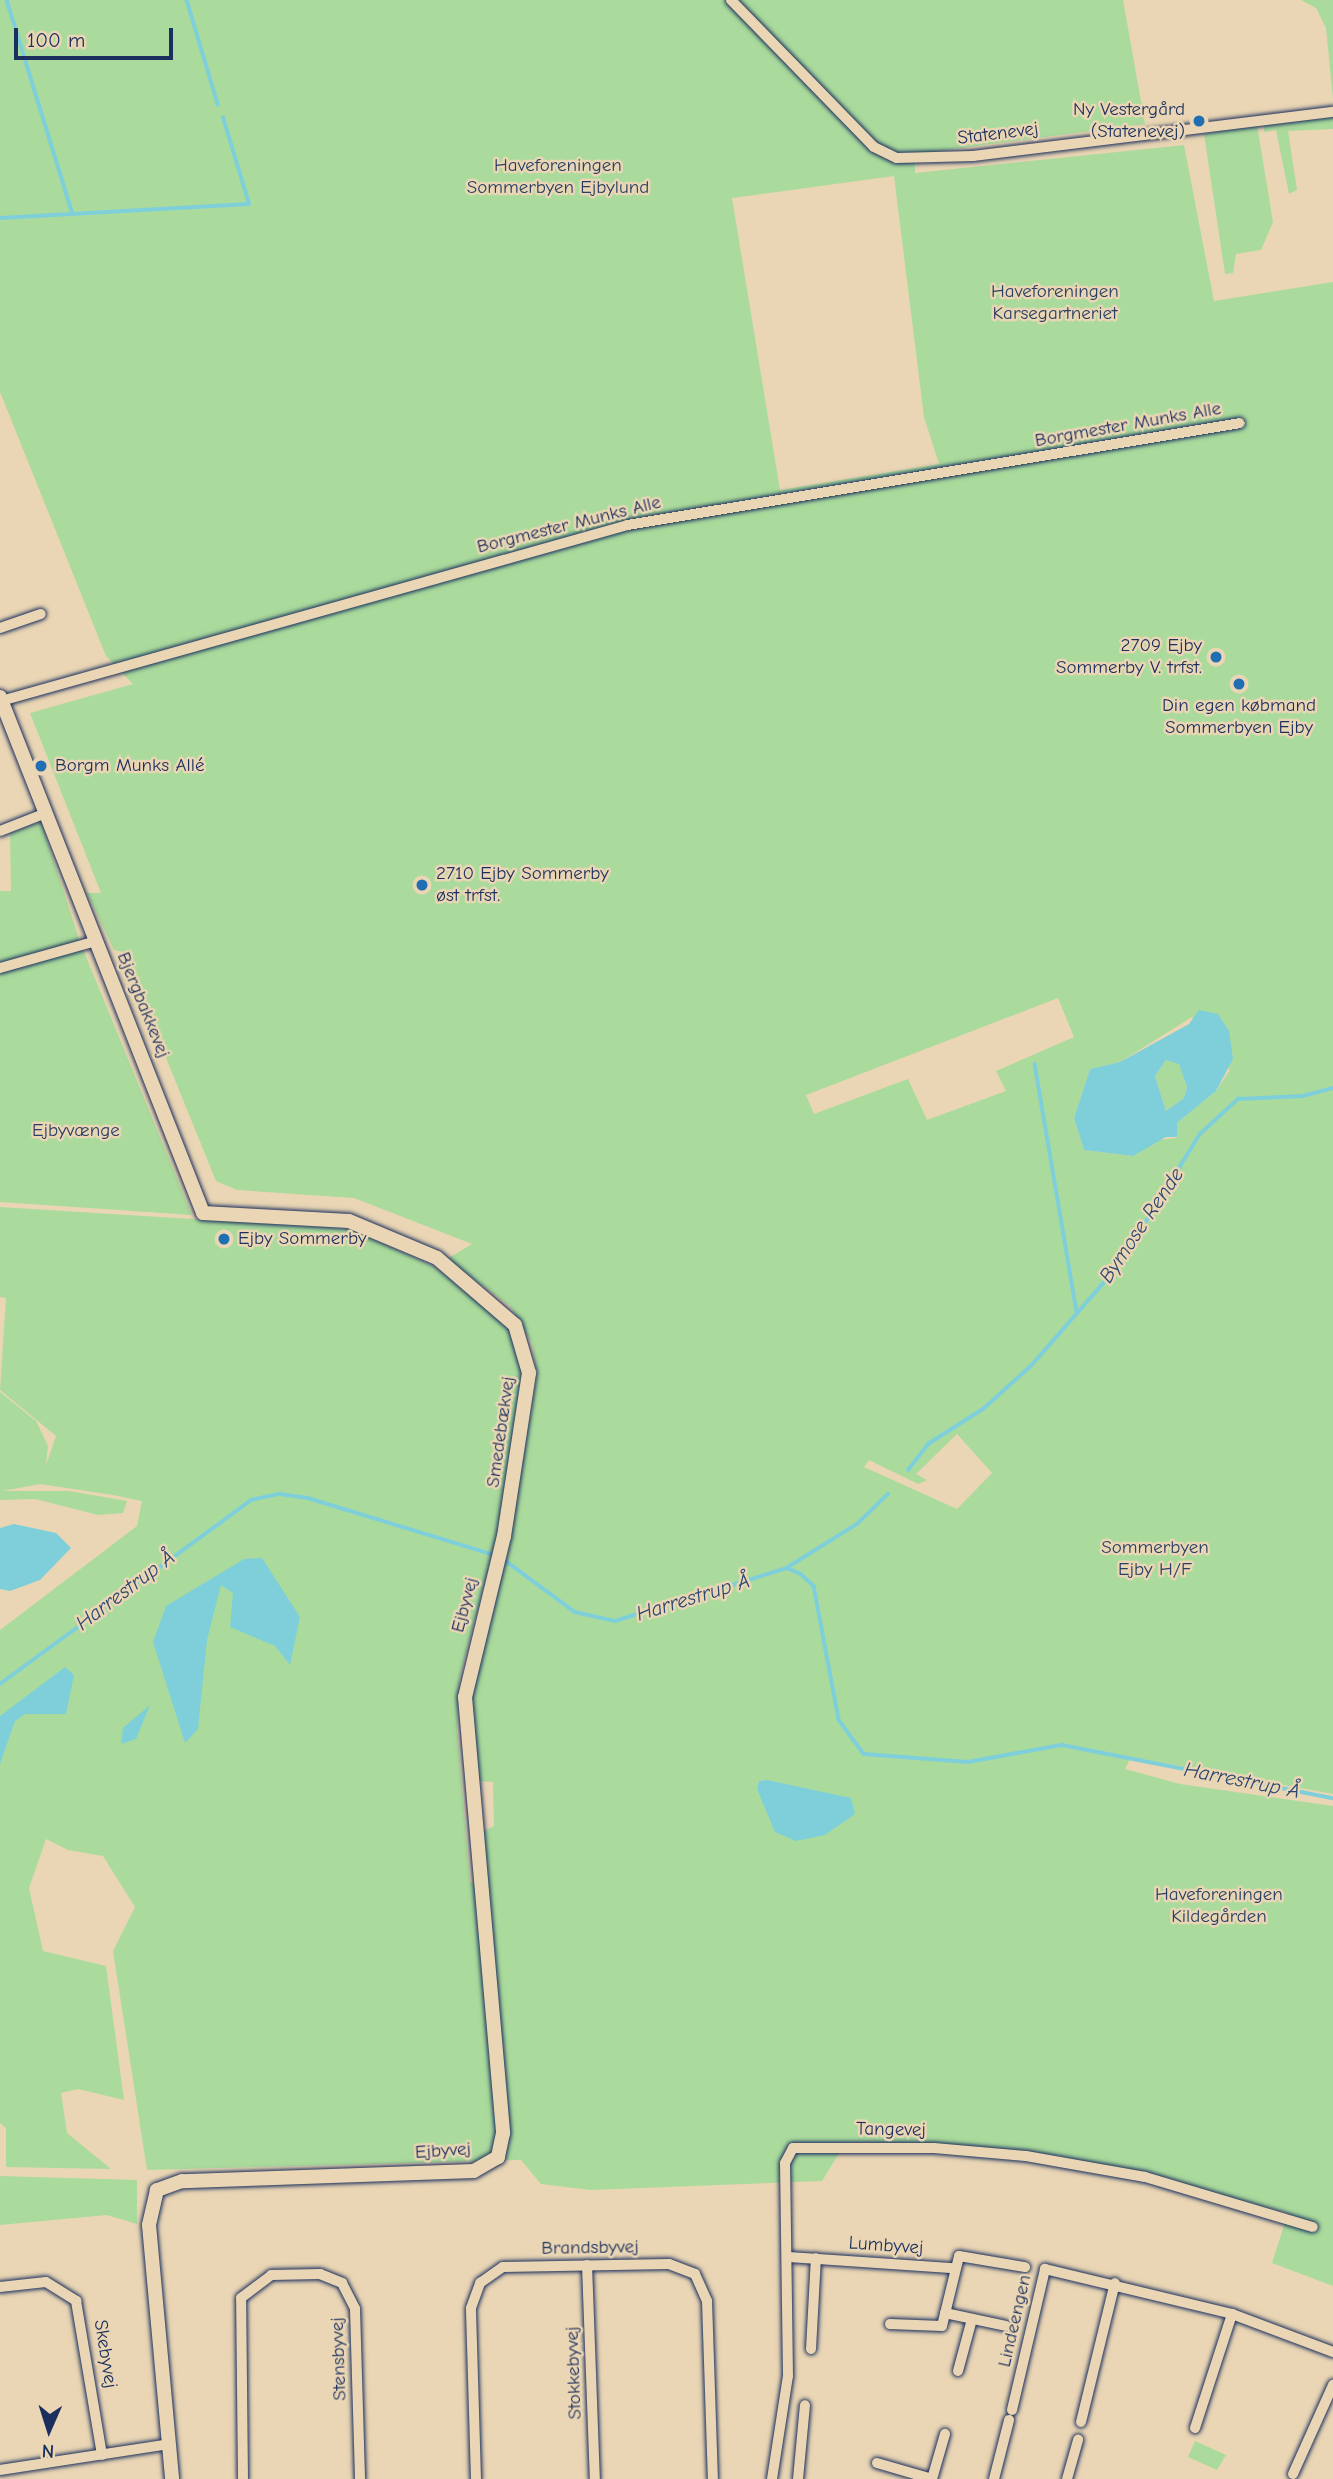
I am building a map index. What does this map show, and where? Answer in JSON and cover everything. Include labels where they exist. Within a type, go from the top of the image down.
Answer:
[{"type":"street","name":"Statenevej","points":[[731,0],[874,147],[897,158],[974,156],[1333,112]]},
{"type":"street","name":"Borgmester Munks Alle","points":[[1,699],[628,525],[1240,423]]},
{"type":"street","points":[[0,628],[41,614]]},
{"type":"street","name":"Bjergbakkevej","points":[[1,699],[5,723],[46,813],[203,1213]]},
{"type":"street","points":[[0,831],[46,813]]},
{"type":"street","points":[[0,968],[96,941]]},
{"type":"street","name":"Smedebækvej","points":[[203,1213],[349,1221],[437,1258],[497,1304],[515,1325],[529,1373],[504,1536],[498,1556]]},
{"type":"street","name":"Ejbyvej","points":[[172,2479],[149,2225],[157,2190],[183,2181],[474,2171],[498,2157],[503,2133],[465,1731],[468,1670],[498,1556]]},
{"type":"street","name":"Tangevej","points":[[772,2479],[788,2376],[790,2257],[785,2163],[793,2148],[934,2148],[1026,2156],[1145,2177],[1313,2227]]},
{"type":"street","name":"Lumbyvej","points":[[790,2257],[953,2268],[967,2253],[1025,2267]]},
{"type":"street","points":[[811,2349],[816,2258]]},
{"type":"street","name":"Brandsbyvej","points":[[476,2479],[473,2294],[503,2267],[669,2264],[702,2283],[713,2479]]},
{"type":"street","name":"Stokkebyvej","points":[[587,2265],[595,2479]]},
{"type":"street","points":[[890,2324],[942,2326],[953,2268]]},
{"type":"street","name":"Lindeengen","points":[[994,2479],[1045,2269],[1115,2283],[1232,2314],[1333,2352]]},
{"type":"street","name":"Stensbyvej","points":[[243,2479],[241,2298],[271,2274],[320,2274],[342,2283],[355,2309],[360,2479]]},
{"type":"street","name":"Skebyvej","points":[[0,2287],[46,2282],[76,2301],[103,2455]]},
{"type":"street","points":[[1082,2422],[1115,2283]]},
{"type":"street","points":[[945,2313],[1006,2326]]},
{"type":"street","points":[[1195,2428],[1232,2314]]},
{"type":"street","points":[[958,2371],[972,2319]]},
{"type":"street","points":[[1293,2474],[1333,2385]]},
{"type":"street","points":[[798,2479],[805,2405]]},
{"type":"street","points":[[877,2463],[932,2479],[944,2434]]},
{"type":"street","points":[[1067,2479],[1077,2440]]},
{"type":"street","points":[[0,2470],[169,2444]]},
{"type":"green space","points":[[0,0],[1123,0],[1145,124],[915,154],[915,173],[1184,145],[1214,301],[1333,282],[1333,1794],[1131,1757],[1125,1769],[1180,1784],[1333,1806],[1333,2286],[1272,2263],[1288,2213],[1122,2168],[912,2143],[846,2142],[822,2181],[590,2190],[541,2184],[521,2160],[147,2170],[113,1951],[135,1907],[103,1856],[68,1850],[46,1839],[29,1888],[43,1951],[106,1966],[124,2100],[78,2089],[61,2093],[67,2133],[111,2169],[6,2167],[6,2128],[0,2123],[0,1630],[137,1526],[142,1501],[40,1484],[3,1491],[69,1491],[127,1501],[123,1513],[98,1515],[35,1499],[0,1500],[0,1392],[36,1421],[48,1446],[46,1465],[56,1436],[0,1390],[6,1298],[0,1297],[0,1207],[350,1229],[435,1267],[508,1325],[523,1375],[500,1525],[459,1680],[457,1729],[470,1882],[481,1886],[482,1832],[494,1826],[493,1782],[477,1781],[472,1696],[507,1553],[537,1374],[532,1343],[510,1306],[447,1259],[472,1244],[354,1198],[237,1190],[216,1181],[123,952],[114,950],[87,893],[101,893],[30,713],[133,684],[106,656],[0,392]],"holes":[[[894,176],[924,417],[939,464],[780,490],[732,198]],[[1058,998],[1074,1037],[996,1071],[1006,1091],[927,1120],[908,1079],[814,1114],[806,1095]],[[1192,1017],[1230,1070],[1216,1091],[1177,1123],[1177,1138],[1157,1140],[1133,1156],[1084,1150],[1074,1118],[1090,1069],[1120,1062]],[[957,1434],[992,1473],[957,1509],[864,1467],[869,1460],[918,1484],[927,1480],[916,1474]]]},
{"type":"green space","points":[[1301,0],[1333,0],[1333,99],[1326,28],[1316,8]]},
{"type":"green space","points":[[1333,117],[1333,129],[1288,131],[1297,190],[1289,194],[1276,130],[1264,132],[1264,125]]},
{"type":"green space","points":[[1257,125],[1273,222],[1261,250],[1236,254],[1233,273],[1225,274],[1204,134]]},
{"type":"green space","name":"Ejbyvænge","points":[[41,822],[80,942],[192,1215],[0,1202],[0,891],[11,891],[10,833]]},
{"type":"green space","points":[[1166,1060],[1179,1063],[1187,1087],[1184,1098],[1166,1111],[1155,1076]]},
{"type":"green space","points":[[0,2176],[137,2180],[137,2224],[107,2215],[0,2225]]},
{"type":"green space","points":[[1195,2441],[1226,2455],[1217,2470],[1188,2457]]},
{"type":"water","points":[[1199,1010],[1218,1014],[1229,1031],[1233,1059],[1216,1091],[1177,1123],[1177,1137],[1166,1137],[1133,1156],[1084,1150],[1074,1118],[1090,1069],[1120,1062],[1189,1024]],"holes":[[[1166,1060],[1179,1064],[1187,1087],[1184,1098],[1166,1111],[1155,1076]]]},
{"type":"water","points":[[14,1524],[56,1533],[71,1548],[40,1580],[10,1591],[0,1589],[0,1528]]},
{"type":"water","points":[[262,1558],[300,1617],[290,1665],[275,1646],[230,1627],[233,1593],[221,1585],[207,1640],[198,1729],[185,1743],[153,1642],[166,1606],[244,1559]]},
{"type":"water","points":[[65,1667],[74,1675],[66,1714],[25,1714],[15,1721],[0,1764],[0,1716]]},
{"type":"water","points":[[150,1705],[136,1739],[121,1744],[123,1728]]},
{"type":"water","points":[[767,1780],[851,1798],[855,1814],[825,1835],[796,1841],[775,1832],[757,1789],[759,1781]]},
{"type":"waterway","points":[[7,0],[73,214]]},
{"type":"waterway","points":[[187,0],[218,104]]},
{"type":"waterway","points":[[0,218],[249,204],[223,118]]},
{"type":"waterway","points":[[1035,1064],[1077,1312]]},
{"type":"waterway","name":"Bymose Rende","points":[[908,1470],[928,1444],[983,1409],[1031,1366],[1119,1265],[1200,1134],[1238,1099],[1303,1096],[1333,1088]]},
{"type":"waterway","name":"Harrestrup Å","points":[[0,1684],[251,1500],[280,1494],[308,1498],[495,1555]]},
{"type":"waterway","name":"Bymose Rende","points":[[788,1567],[857,1524],[888,1494]]},
{"type":"waterway","name":"Harrestrup Å","points":[[502,1558],[575,1612],[615,1621],[787,1568],[801,1574],[814,1586],[839,1720],[864,1754],[968,1762],[1062,1745],[1333,1798]]},
{"type":"place","name":"Ny Vestergård (Statenevej)","points":[[1199,121]]},
{"type":"place","name":"2709 Ejby Sommerby V. trfst.","points":[[1216,657]]},
{"type":"place","name":"Din egen købmand Sommerbyen Ejby","points":[[1239,684]]},
{"type":"place","name":"Borgm Munks Allé","points":[[41,766]]},
{"type":"place","name":"2710 Ejby Sommerby øst trfst.","points":[[422,885]]},
{"type":"place","name":"Ejby Sommerby","points":[[224,1239]]},
{"type":"park label","name":"Haveforeningen Sommerbyen Ejbylund","points":[[558,177]]},
{"type":"park label","name":"Haveforeningen Karsegartneriet","points":[[1055,303]]},
{"type":"park label","name":"Sommerbyen Ejby H/F","points":[[1155,1559]]},
{"type":"park label","name":"Haveforeningen Kildegården","points":[[1219,1906]]}]
